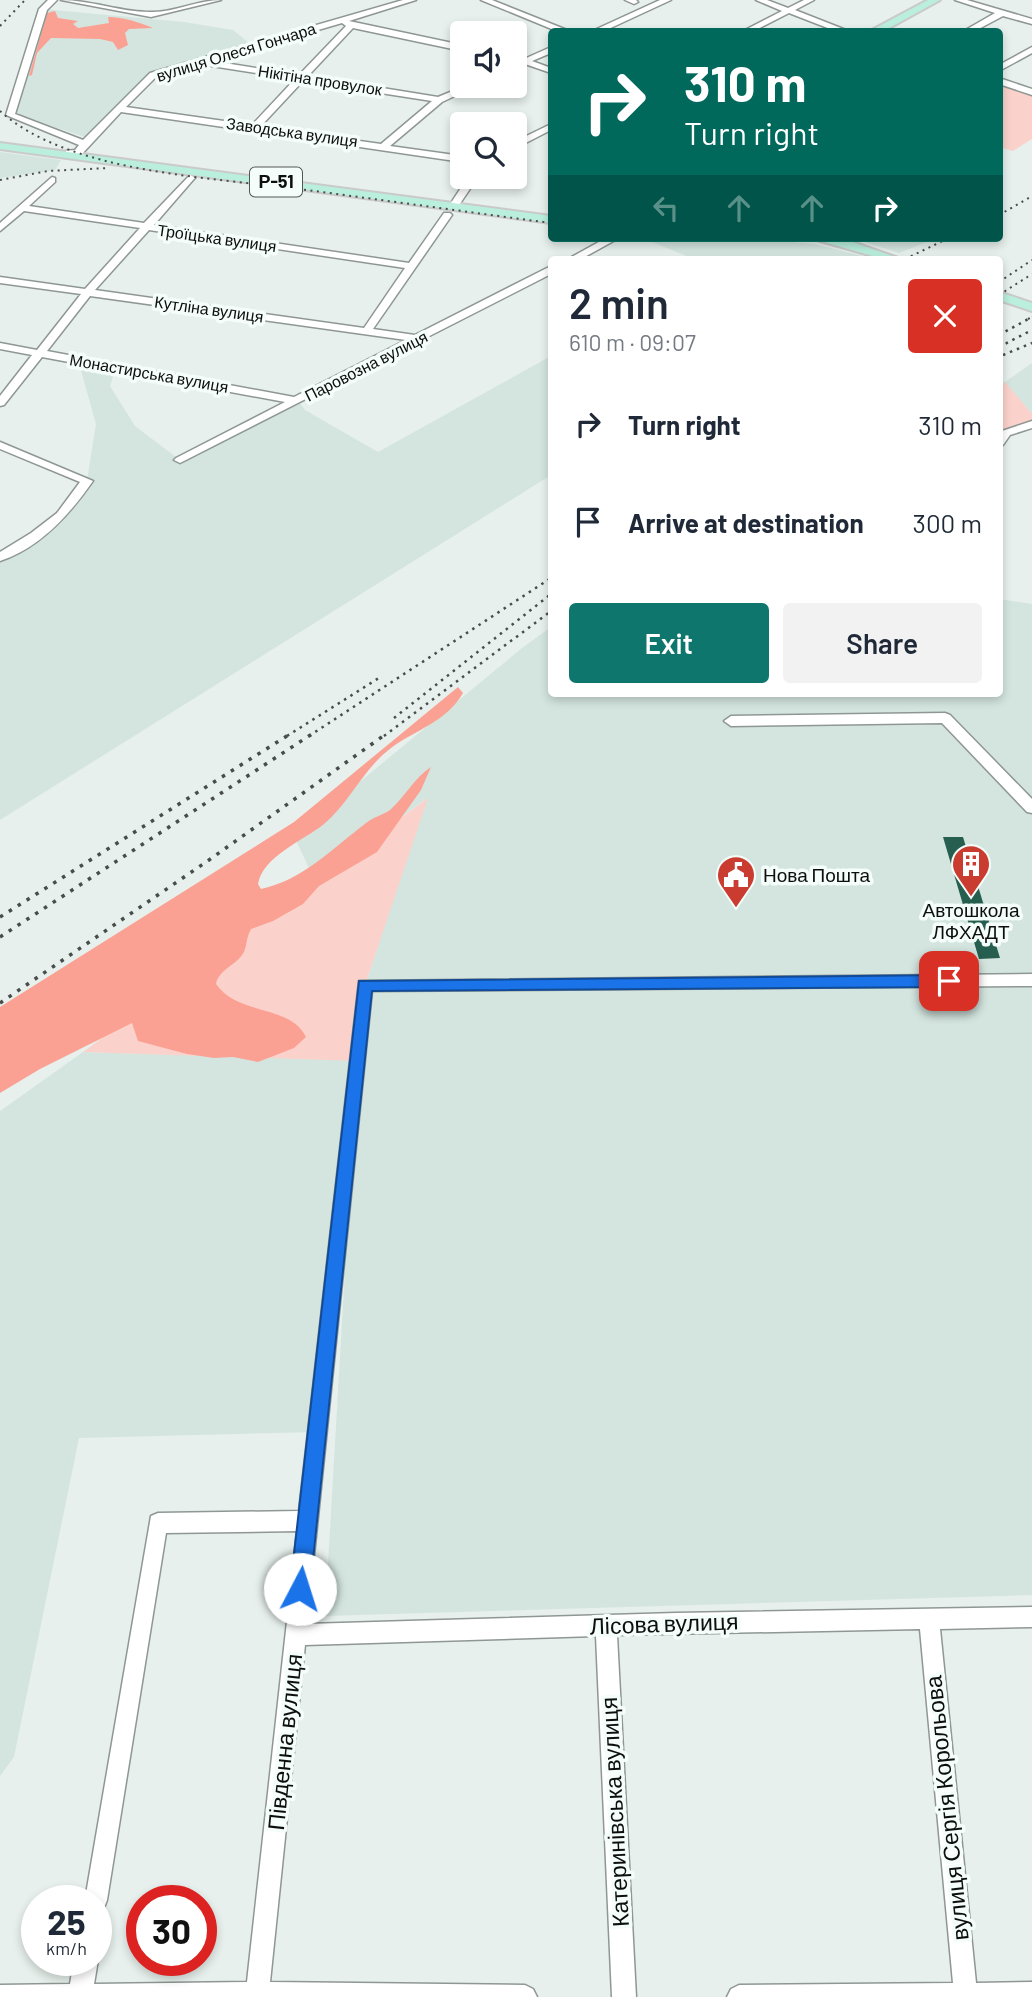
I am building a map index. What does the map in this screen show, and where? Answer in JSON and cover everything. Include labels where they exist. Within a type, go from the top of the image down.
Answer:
[{"type":"main road","points":[[881,28],[935,0]]},
{"type":"main road","name":"Р-51","points":[[0,146],[450,210],[548,220]]},
{"type":"main road","points":[[833,242],[886,256]]},
{"type":"main road","points":[[1003,297],[1032,307]]},
{"type":"street","points":[[53,0],[43,9],[10,115],[84,144]]},
{"type":"street","points":[[65,0],[151,15],[217,0]]},
{"type":"street","name":"вулиця Олеся Гончара","points":[[69,153],[78,153],[153,75],[412,0]]},
{"type":"street","points":[[485,0],[558,28]]},
{"type":"street","points":[[603,28],[667,0]]},
{"type":"street","points":[[760,0],[836,28]]},
{"type":"street","points":[[753,28],[810,0]]},
{"type":"street","points":[[959,0],[1031,22]]},
{"type":"street","points":[[974,28],[1002,13]]},
{"type":"street","points":[[341,20],[351,25],[450,46]]},
{"type":"street","points":[[255,127],[351,25]]},
{"type":"street","points":[[1003,67],[1032,50]]},
{"type":"street","points":[[527,61],[548,51]]},
{"type":"street","name":"Нікітіна провулок","points":[[200,61],[439,100]]},
{"type":"street","points":[[527,61],[548,70]]},
{"type":"street","points":[[1003,82],[1032,92]]},
{"type":"street","points":[[384,146],[439,100],[450,95]]},
{"type":"street","name":"Заводська вулиця","points":[[121,109],[450,157]]},
{"type":"street","points":[[527,139],[548,129]]},
{"type":"street","points":[[0,403],[89,292],[190,178]]},
{"type":"street","points":[[0,228],[52,180]]},
{"type":"street","points":[[367,331],[465,189]]},
{"type":"street","name":"Троїцька вулиця","points":[[23,208],[412,266]]},
{"type":"street","points":[[579,256],[606,242]]},
{"type":"street","name":"Паровозна вулиця","points":[[180,460],[548,272]]},
{"type":"street","name":"Кутліна вулиця","points":[[0,279],[419,339]]},
{"type":"street","name":"Монастирська вулиця","points":[[0,346],[298,401]]},
{"type":"street","points":[[1003,437],[1006,433],[1032,424]]},
{"type":"street","points":[[0,445],[87,481],[61,516],[0,557]]},
{"type":"street","points":[[731,721],[944,718],[1032,808]]},
{"type":"street","name":"Південна вулиця","points":[[257,1996],[365,985],[1032,980]]},
{"type":"street","points":[[98,1885],[158,1523],[306,1521]]},
{"type":"street","name":"Лісова вулиця","points":[[296,1634],[1032,1618]]},
{"type":"street","name":"вулиця Сергія Корольова","points":[[929,1620],[966,1996]]},
{"type":"street","name":"Катеринівська вулиця","points":[[606,1626],[624,1997]]},
{"type":"street","points":[[80,1996],[83,1976]]},
{"type":"street","points":[[739,1997],[1032,1994]]},
{"type":"street","points":[[0,1997],[525,1997]]},
{"type":"shaded area","points":[[43,9],[184,22],[233,30],[249,43],[149,74],[88,138],[14,114]]},
{"type":"shaded area","points":[[55,11],[58,18],[78,21],[73,24],[78,28],[109,23],[108,17],[131,20],[153,28],[129,29],[125,33],[128,45],[118,50],[113,42],[100,39],[51,38],[37,53],[32,75],[29,76],[47,13]]},
{"type":"shaded area","points":[[1003,85],[1032,95],[1032,139],[1013,151],[1003,148]]},
{"type":"shaded area","points":[[0,152],[61,160],[55,170],[0,178]]},
{"type":"shaded area","points":[[652,242],[792,242],[814,244],[863,256],[687,256]]},
{"type":"shaded area","points":[[865,242],[927,242],[899,253]]},
{"type":"shaded area","points":[[548,358],[548,477],[0,820],[0,557],[61,516],[87,480],[96,424],[78,360],[116,367],[110,386],[135,426],[180,460],[298,401],[305,410],[378,452]]},
{"type":"shaded area","points":[[1032,363],[1032,414],[1005,383],[1003,385],[1005,382]]},
{"type":"shaded area","points":[[1005,382],[1032,414],[1032,424],[1006,433],[1003,437]]},
{"type":"shaded area","points":[[1003,600],[1032,604],[1032,1595],[325,1616],[356,1080],[315,1432],[79,1438],[14,1757],[0,1776],[0,1111],[83,1052],[357,1060],[365,985],[426,799],[315,881],[294,836],[548,629],[548,697],[1003,697]]},
{"type":"shaded area","points":[[458,687],[463,693],[448,711],[381,756],[342,806],[324,824],[276,857],[261,874],[258,884],[261,889],[276,885],[304,871],[369,821],[390,810],[431,767],[421,790],[377,852],[319,886],[303,904],[273,921],[251,929],[244,952],[218,979],[216,984],[237,1001],[288,1019],[298,1027],[306,1037],[294,1048],[258,1062],[233,1057],[214,1058],[187,1054],[138,1041],[132,1023],[40,1069],[0,1093],[0,1007],[294,822]]},
{"type":"shaded area","points":[[428,798],[365,985],[358,1061],[83,1052]]},
{"type":"building","name":"Автошкола ЛФХАДТ","points":[[943,837],[963,837],[1000,958],[979,959]]},
{"type":"railway","points":[[0,26],[25,0]]},
{"type":"railway","points":[[0,111],[29,132],[63,148],[142,169],[548,223]]},
{"type":"railway","points":[[0,180],[48,171],[108,168]]},
{"type":"railway","points":[[1003,213],[1032,196]]},
{"type":"railway","points":[[911,256],[941,242]]},
{"type":"railway","points":[[1003,279],[1032,260]]},
{"type":"railway","points":[[1003,292],[1032,274]]},
{"type":"railway","points":[[1003,333],[1032,317],[1028,319]]},
{"type":"railway","points":[[1003,345],[1032,330]]},
{"type":"railway","points":[[1003,355],[1032,343]]},
{"type":"railway","points":[[309,736],[548,580]]},
{"type":"railway","points":[[394,718],[548,596]]},
{"type":"railway","points":[[384,736],[548,613]]},
{"type":"railway","points":[[287,736],[382,676]]},
{"type":"railway","points":[[0,917],[290,734]]},
{"type":"railway","points":[[0,937],[312,734]]},
{"type":"railway","points":[[0,1003],[209,860],[386,734]]},
{"type":"place","name":"Автошкола ЛФХАДТ","points":[[971,898]]},
{"type":"place","name":"Нова Пошта","points":[[736,909]]},
{"type":"route","points":[[300,1589],[365,985],[949,981]]}]
